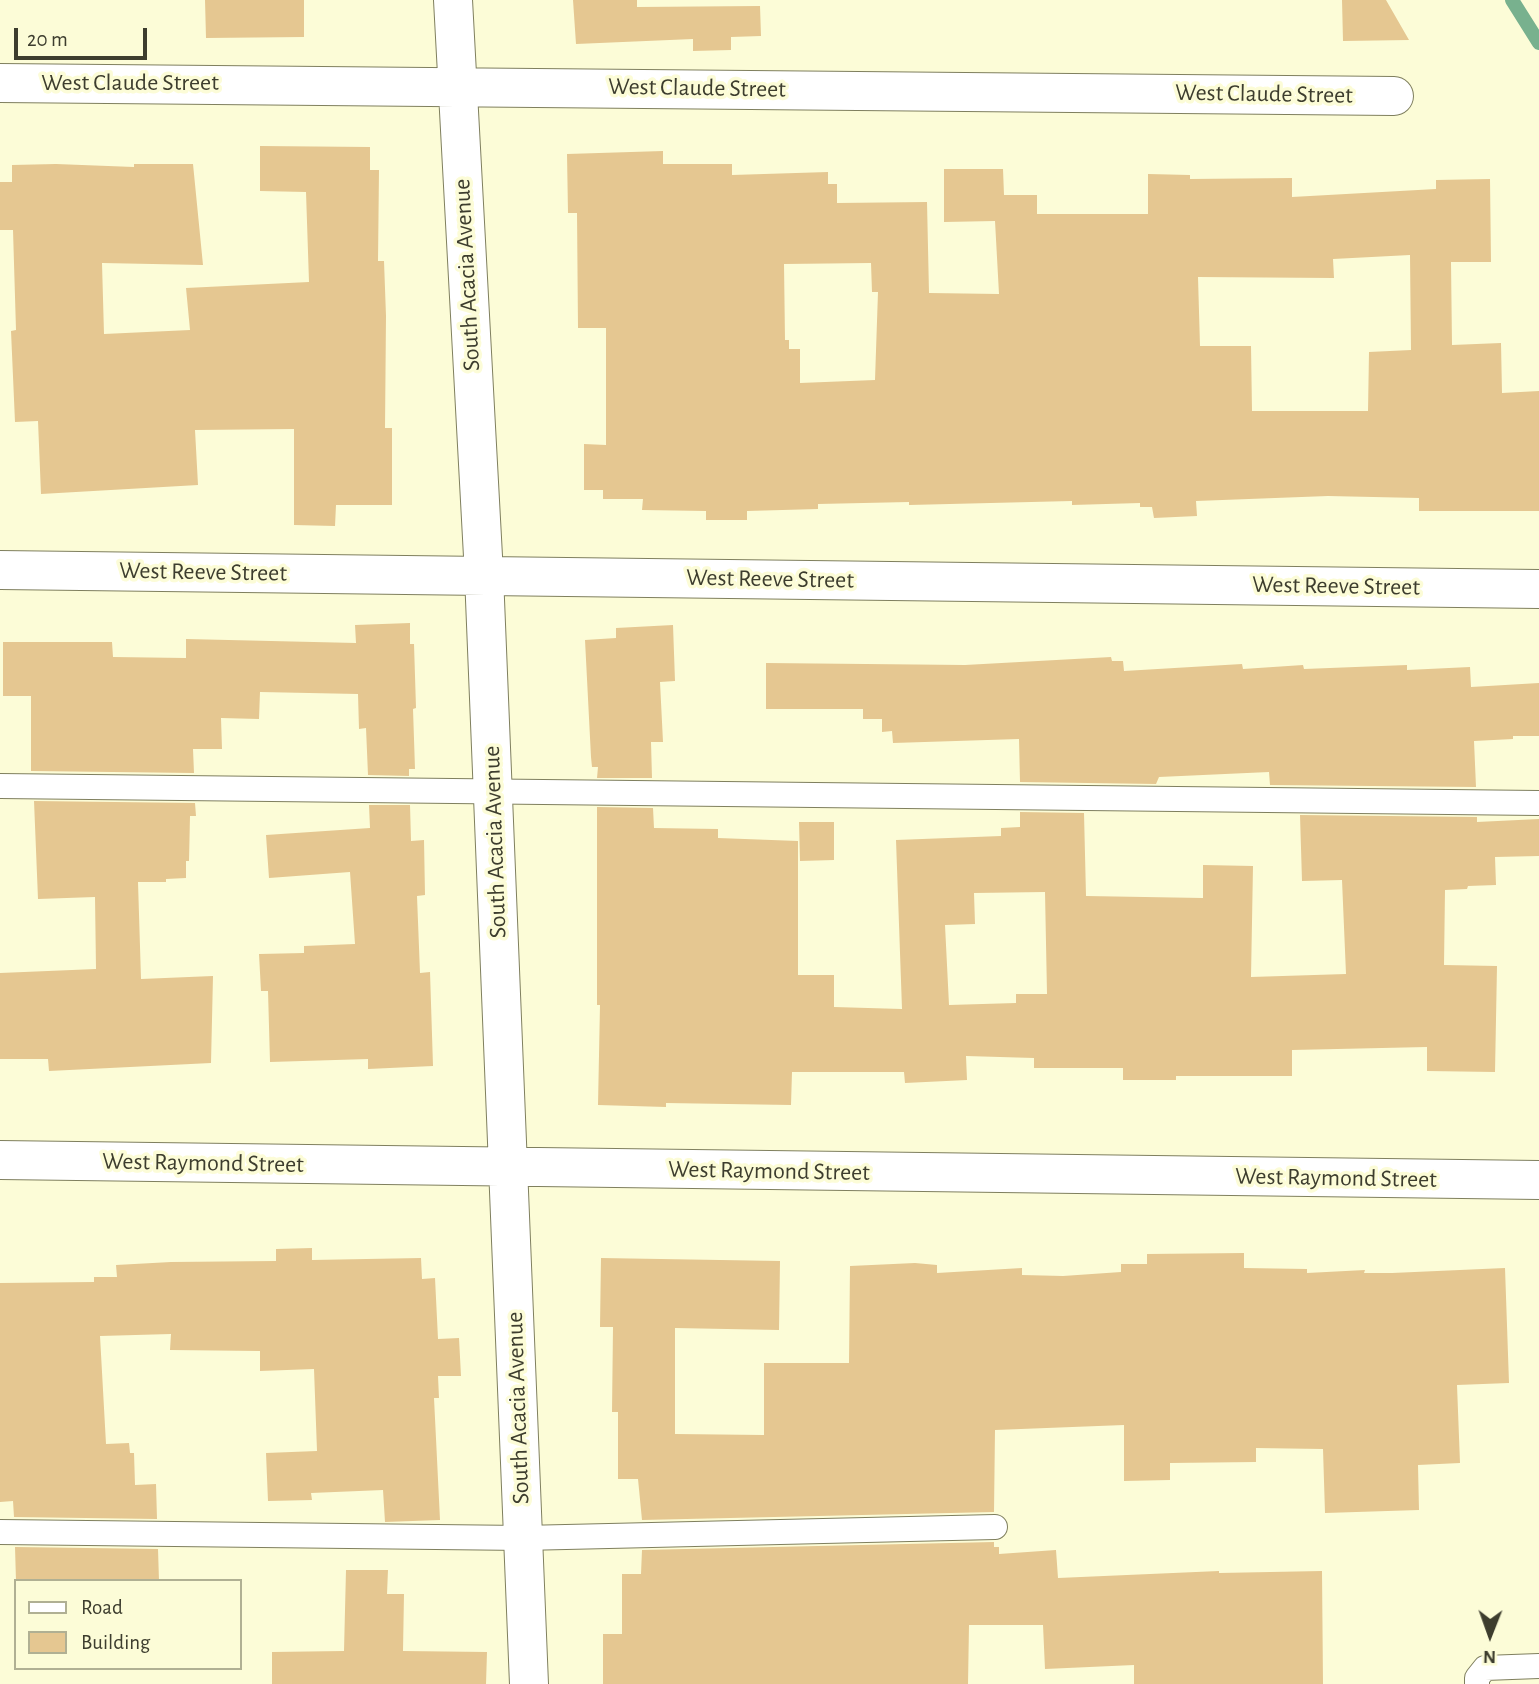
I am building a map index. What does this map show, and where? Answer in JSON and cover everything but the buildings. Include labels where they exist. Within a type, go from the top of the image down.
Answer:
[{"type":"street","name":"South Acacia Avenue","points":[[453,0],[484,575],[529,1684]]},
{"type":"street","name":"West Claude Street","points":[[0,82],[1394,96]]},
{"type":"street","name":"West Reeve Street","points":[[0,570],[1539,589]]},
{"type":"street","name":"West Raymond Street","points":[[0,1160],[1539,1180]]},
{"type":"lane","points":[[0,786],[1539,803]]},
{"type":"lane","points":[[0,1532],[523,1538],[995,1527]]},
{"type":"lane","points":[[1477,1684],[1476,1678],[1485,1668],[1539,1666]]},
{"type":"waterway","points":[[1512,0],[1539,43]]}]
